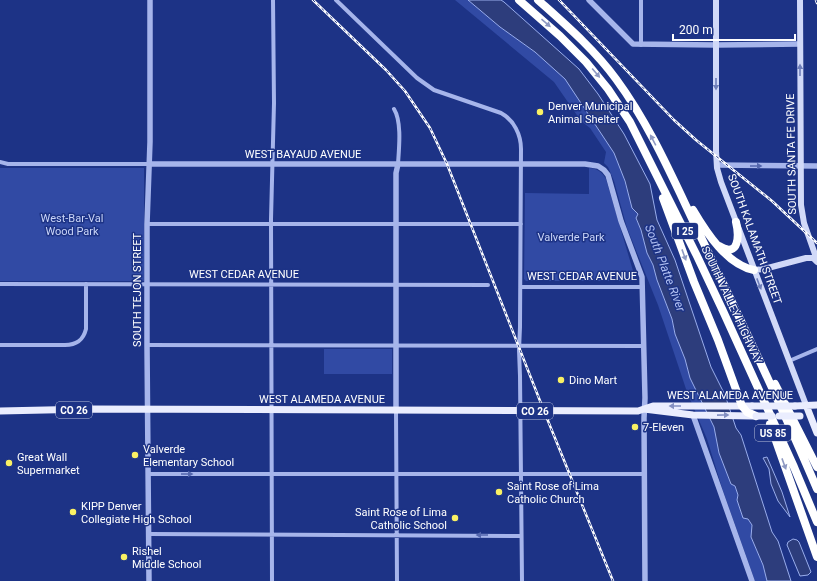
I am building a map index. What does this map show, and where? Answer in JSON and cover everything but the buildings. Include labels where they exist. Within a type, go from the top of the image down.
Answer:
[{"type":"highway","name":"SOUTH VALLEY HIGHWAY","points":[[519,0],[572,47],[596,72],[611,92],[634,130],[723,311],[794,467],[817,522]]},
{"type":"highway","name":"SOUTH VALLEY HIGHWAY","points":[[538,0],[586,44],[627,95],[671,174],[734,305],[817,489]]},
{"type":"highway","points":[[645,153],[665,202],[694,282],[718,340],[738,406],[748,413],[756,416]]},
{"type":"highway","points":[[671,174],[701,223],[717,244],[735,262],[743,267],[754,270]]},
{"type":"highway","points":[[717,244],[726,249],[735,247],[738,238],[736,222]]},
{"type":"highway","name":"US 85","points":[[734,305],[817,467]]},
{"type":"highway","name":"US 85","points":[[723,311],[769,422],[817,557]]},
{"type":"main road","name":"SOUTH KALAMATH STREET","points":[[716,0],[717,165],[721,182],[806,405],[813,416],[817,433]]},
{"type":"main road","name":"SOUTH SANTA FE DRIVE","points":[[800,0],[801,198],[803,217],[817,261]]},
{"type":"main road","points":[[754,270],[764,269],[806,258],[813,258],[817,261]]},
{"type":"main road","name":"WEST ALAMEDA AVENUE","points":[[0,411],[638,411],[653,406],[817,405]]},
{"type":"main road","name":"WEST ALAMEDA AVENUE","points":[[644,409],[693,415],[813,416]]},
{"type":"street","name":"SOUTH TEJON STREET","points":[[149,581],[147,224],[150,164],[150,0]]},
{"type":"street","points":[[272,581],[271,224],[273,164],[273,0]]},
{"type":"street","points":[[336,0],[417,78],[434,90],[461,100],[493,109],[507,117],[515,126],[519,136],[521,146],[521,286],[519,346],[522,581]]},
{"type":"street","points":[[589,0],[633,44],[800,44]]},
{"type":"street","points":[[640,45],[641,0]]},
{"type":"street","points":[[394,108],[399,122],[398,164],[396,173],[395,346],[397,581]]},
{"type":"street","name":"WEST BAYAUD AVENUE","points":[[0,162],[8,164],[591,164],[604,170],[609,178],[621,221],[642,277],[642,286]]},
{"type":"street","points":[[717,165],[817,166]]},
{"type":"street","points":[[147,224],[521,224]]},
{"type":"street","name":"WEST CEDAR AVENUE","points":[[0,284],[488,285]]},
{"type":"street","points":[[0,345],[65,345],[77,343],[83,338],[86,329],[86,284]]},
{"type":"street","name":"WEST CEDAR AVENUE","points":[[521,286],[642,286]]},
{"type":"street","points":[[642,286],[645,398],[645,581]]},
{"type":"street","points":[[147,345],[644,346]]},
{"type":"street","points":[[789,361],[817,350]]},
{"type":"street","points":[[693,415],[752,581]]},
{"type":"street","points":[[148,474],[644,474]]},
{"type":"street","points":[[149,534],[521,536]]},
{"type":"green space","points":[[455,0],[468,0],[500,27],[535,52],[566,79],[614,153],[620,166],[627,190],[638,214],[636,219],[672,319],[675,334],[685,359],[690,378],[715,427],[719,453],[731,484],[735,486],[752,525],[751,537],[763,565],[767,581],[755,581],[723,491],[707,439],[687,392],[658,305],[627,228],[614,181],[608,167],[604,163],[606,152],[590,128],[581,121],[554,82]]},
{"type":"green space","name":"West-Bar-Val Wood Park","points":[[0,168],[144,168],[144,281],[0,281]]},
{"type":"green space","name":"Valverde Park","points":[[589,168],[599,171],[606,179],[636,281],[526,281],[524,279],[525,193],[589,194]]},
{"type":"green space","points":[[324,349],[392,349],[392,374],[324,374]]},
{"type":"water","name":"South Platte River","points":[[468,0],[501,0],[504,2],[579,69],[598,94],[624,134],[650,184],[657,220],[675,260],[711,367],[725,395],[736,428],[741,435],[772,532],[778,541],[791,581],[767,581],[763,565],[751,537],[752,525],[748,519],[743,518],[737,500],[738,495],[735,486],[731,484],[719,453],[714,427],[690,378],[685,359],[675,334],[672,319],[657,280],[653,265],[647,253],[636,218],[638,214],[632,208],[625,181],[614,153],[565,79],[535,52],[500,27]]},
{"type":"water","points":[[767,457],[782,492],[790,517],[778,501],[771,484],[769,469],[763,458]]},
{"type":"water","points":[[793,539],[799,542],[811,572],[808,575],[800,576],[787,545],[788,542]]},
{"type":"railway","points":[[313,0],[386,70],[405,91],[430,128],[447,164],[544,411],[613,581]]},
{"type":"railway","points":[[559,0],[674,120],[696,140],[772,201],[817,243]]},
{"type":"place","name":"Denver Municipal Animal Shelter","points":[[540,112]]},
{"type":"place","name":"Dino Mart","points":[[561,380]]},
{"type":"place","name":"7-Eleven","points":[[635,427]]},
{"type":"place","name":"Valverde Elementary School","points":[[135,455]]},
{"type":"place","name":"Great Wall Supermarket","points":[[9,463]]},
{"type":"place","name":"Saint Rose of Lima Catholic Church","points":[[499,492]]},
{"type":"place","name":"KIPP Denver Collegiate High School","points":[[73,512]]},
{"type":"place","name":"Saint Rose of Lima Catholic School","points":[[455,518]]},
{"type":"place","name":"Rishel Middle School","points":[[124,557]]}]
